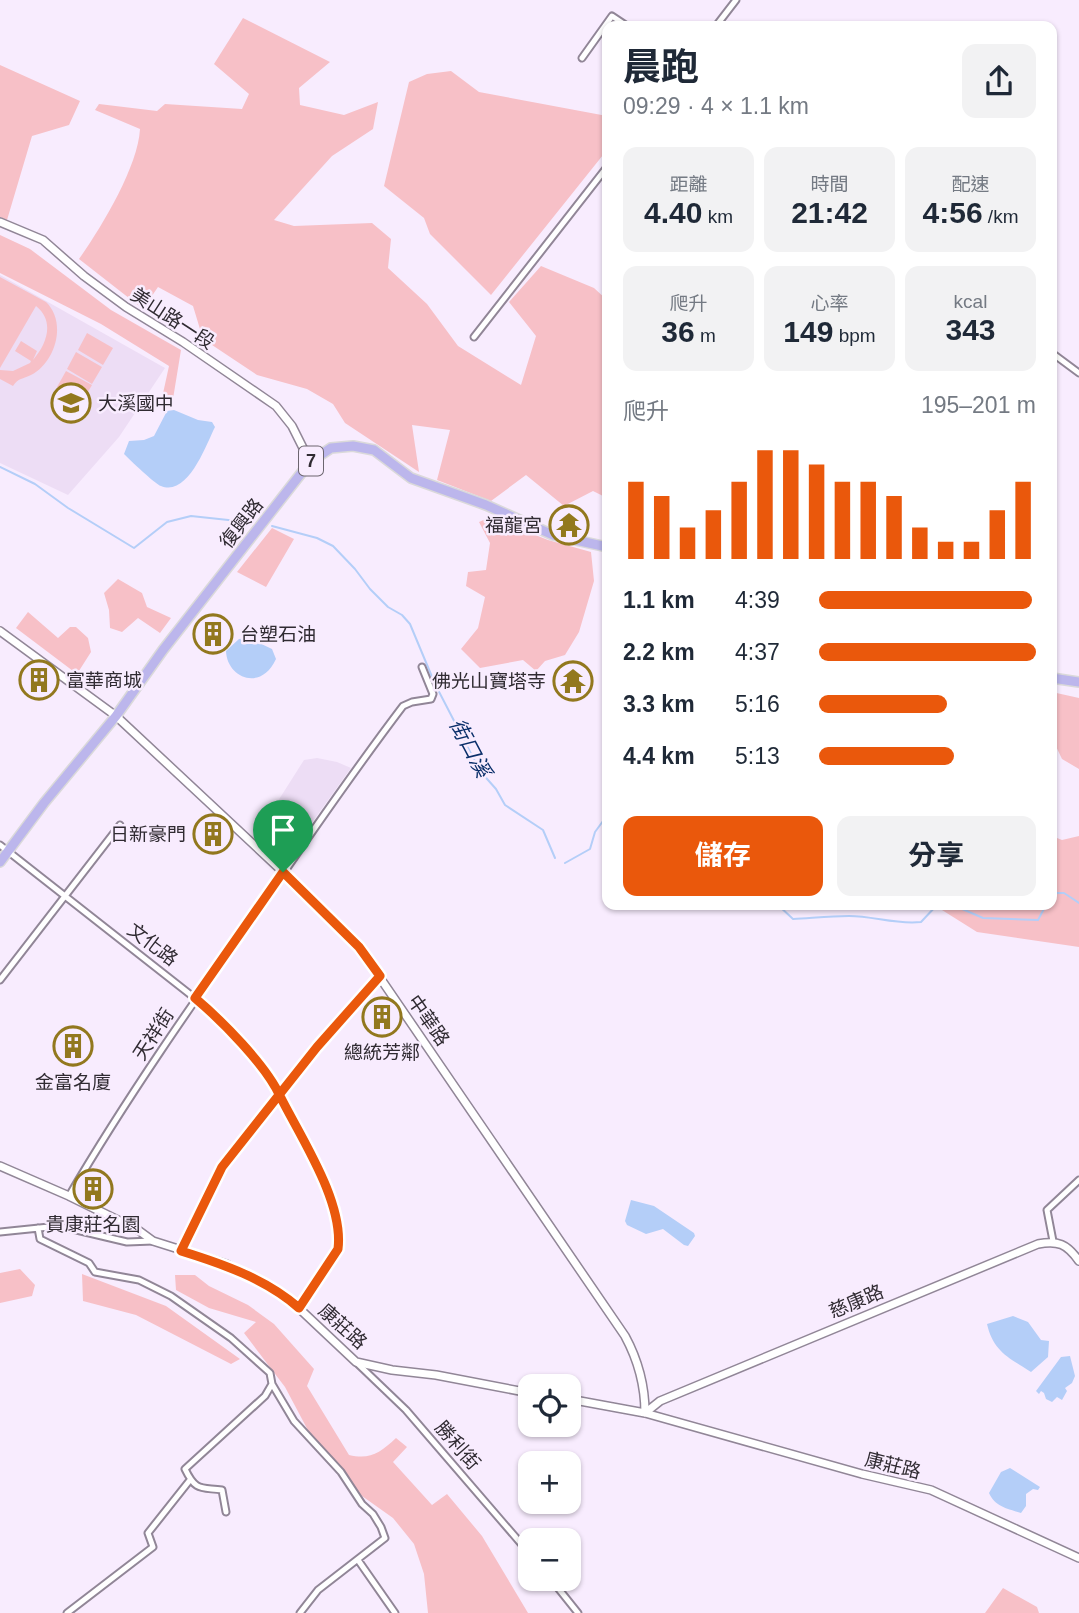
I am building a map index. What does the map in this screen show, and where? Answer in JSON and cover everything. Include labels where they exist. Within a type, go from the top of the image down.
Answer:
[{"type":"main road","name":"復興路","points":[[0,862],[4,848],[116,716],[310,462],[331,448],[353,446],[374,450],[411,478],[486,505],[552,535],[602,546]]},
{"type":"main road","points":[[1057,679],[1079,682]]},
{"type":"street","points":[[720,21],[736,0]]},
{"type":"street","points":[[582,58],[602,30]]},
{"type":"street","points":[[474,337],[602,173]]},
{"type":"street","name":"美山路一段","points":[[0,222],[43,240],[125,307],[183,342],[276,407],[292,426],[310,462]]},
{"type":"street","points":[[1057,357],[1079,373]]},
{"type":"street","name":"中華路","points":[[0,631],[116,716],[359,947],[625,1336],[639,1368],[645,1394],[645,1413]]},
{"type":"street","name":"天祥街","points":[[69,1196],[195,998],[403,706],[431,699],[433,694],[422,667]]},
{"type":"street","points":[[0,980],[120,825]]},
{"type":"street","name":"文化路","points":[[4,848],[195,998],[233,1034],[275,1086],[335,1206],[340,1237],[338,1249],[299,1308]]},
{"type":"street","points":[[181,1251],[222,1167],[334,1027],[380,976]]},
{"type":"street","name":"康莊路","points":[[0,1166],[69,1196],[138,1230],[153,1241],[226,1265],[287,1297],[356,1362],[518,1391]]},
{"type":"street","points":[[1079,1180],[1047,1210],[1053,1241],[1063,1243],[1079,1261]]},
{"type":"street","points":[[38,1228],[40,1239],[89,1263],[95,1272],[139,1280],[171,1296],[231,1338],[270,1373],[272,1384],[294,1421],[341,1472],[362,1504],[373,1514],[385,1538],[318,1590],[300,1613]]},
{"type":"street","points":[[0,1232],[68,1228],[127,1242],[153,1241]]},
{"type":"street","name":"慈康路","points":[[645,1413],[660,1401],[1011,1254],[1053,1241]]},
{"type":"street","name":"勝利街","points":[[356,1362],[406,1410],[518,1541]]},
{"type":"street","points":[[226,1512],[222,1490],[199,1488],[190,1480],[185,1469],[265,1396],[272,1384]]},
{"type":"street","name":"康莊路","points":[[581,1401],[645,1413],[862,1474],[931,1490],[1079,1558]]},
{"type":"street","points":[[67,1613],[153,1547],[148,1533],[190,1480]]},
{"type":"street","points":[[358,1560],[395,1613]]},
{"type":"street","points":[[560,1591],[578,1613]]},
{"type":"shaded area","points":[[243,18],[330,62],[299,88],[300,105],[344,115],[378,102],[373,129],[332,156],[274,220],[294,226],[372,223],[391,239],[388,268],[427,304],[458,346],[521,385],[536,336],[509,302],[541,266],[594,288],[602,295],[602,496],[593,491],[564,506],[526,475],[491,501],[437,480],[450,430],[412,425],[419,472],[345,423],[333,404],[307,389],[257,375],[203,339],[193,306],[158,287],[143,309],[79,259],[98,231],[126,179],[138,144],[140,129],[95,110],[99,104],[157,111],[165,104],[242,109],[249,94],[214,64]]},
{"type":"shaded area","points":[[0,65],[80,101],[69,125],[32,136],[7,220],[0,217]]},
{"type":"shaded area","points":[[451,71],[479,92],[602,115],[602,156],[491,295],[430,234],[424,218],[384,186],[409,82],[427,74]]},
{"type":"shaded area","points":[[0,235],[30,249],[111,310],[181,350],[172,405],[162,398],[169,366],[101,324],[0,273]]},
{"type":"shaded area","name":"大溪國中","points":[[0,275],[165,368],[119,437],[68,495],[0,463]]},
{"type":"shaded area","points":[[0,277],[46,302],[56,320],[56,341],[47,361],[40,369],[13,386],[0,379],[0,370],[13,371],[30,363],[31,361],[15,351],[21,341],[37,351],[33,360],[45,340],[47,325],[42,312],[36,306],[0,368]]},
{"type":"shaded area","points":[[87,333],[113,348],[103,365],[78,350]]},
{"type":"shaded area","points":[[76,352],[102,367],[92,384],[67,369]]},
{"type":"shaded area","points":[[66,371],[92,385],[82,402],[57,387]]},
{"type":"shaded area","points":[[490,517],[548,540],[591,552],[594,581],[579,632],[565,655],[545,661],[536,671],[523,660],[480,668],[461,649],[478,628],[485,597],[466,586],[468,572],[486,570],[490,543],[479,522]]},
{"type":"shaded area","points":[[272,528],[294,539],[266,587],[237,572]]},
{"type":"shaded area","points":[[118,579],[142,593],[147,607],[171,618],[160,633],[138,618],[122,632],[110,628],[104,593]]},
{"type":"shaded area","points":[[28,612],[58,638],[70,627],[76,627],[88,638],[91,652],[77,674],[16,628]]},
{"type":"shaded area","points":[[1057,693],[1079,698],[1079,769],[1062,759],[1057,748]]},
{"type":"shaded area","points":[[317,758],[351,768],[286,859],[257,834],[304,760]]},
{"type":"shaded area","points":[[1079,836],[1079,947],[977,932],[942,910],[1057,910],[1057,838],[1062,840]]},
{"type":"shaded area","points":[[20,1269],[35,1285],[32,1296],[0,1303],[0,1273]]},
{"type":"shaded area","points":[[82,1274],[166,1306],[240,1359],[231,1364],[136,1315],[83,1301]]},
{"type":"shaded area","points":[[175,1275],[195,1275],[209,1286],[248,1305],[274,1324],[314,1369],[307,1386],[349,1455],[369,1456],[385,1448],[396,1438],[407,1447],[393,1462],[432,1505],[447,1494],[482,1536],[528,1613],[428,1613],[424,1574],[414,1544],[393,1518],[362,1496],[311,1436],[285,1387],[244,1333],[256,1322],[209,1308],[176,1290]]},
{"type":"shaded area","points":[[1003,1588],[1037,1607],[1039,1613],[985,1613]]},
{"type":"water","points":[[174,410],[198,420],[212,422],[215,427],[188,477],[171,487],[161,486],[124,454],[129,441],[154,436],[167,411]]},
{"type":"water","points":[[249,638],[272,649],[276,659],[270,669],[254,678],[238,674],[232,668],[226,651],[239,639]]},
{"type":"water","points":[[631,1200],[654,1206],[695,1236],[688,1246],[663,1229],[646,1234],[627,1225],[625,1221]]},
{"type":"water","points":[[1013,1316],[1028,1322],[1041,1340],[1049,1341],[1048,1357],[1031,1372],[1003,1353],[993,1341],[987,1324]]},
{"type":"water","points":[[1070,1356],[1075,1376],[1072,1383],[1065,1388],[1067,1391],[1062,1400],[1057,1397],[1052,1402],[1046,1399],[1044,1393],[1041,1391],[1039,1394],[1036,1391],[1061,1357]]},
{"type":"water","points":[[1010,1468],[1040,1487],[1026,1494],[1026,1506],[1021,1513],[999,1504],[989,1493],[1001,1472]]},
{"type":"waterway","name":"街口溪","points":[[0,467],[35,484],[68,508],[134,548],[167,522],[191,516],[247,522]]},
{"type":"waterway","name":"街口溪","points":[[272,526],[317,538],[333,546],[370,589],[410,624],[435,684],[480,771],[496,789],[505,805],[543,830],[555,858]]},
{"type":"waterway","name":"街口溪","points":[[565,863],[590,849],[595,832],[602,822]]},
{"type":"waterway","name":"街口溪","points":[[1057,893],[1064,893],[1079,903]]},
{"type":"waterway","name":"街口溪","points":[[783,910],[793,919],[849,916],[912,923],[921,922],[932,910]]},
{"type":"waterway","name":"街口溪","points":[[965,910],[983,918],[1038,920],[1043,910]]},
{"type":"place","name":"大溪國中","points":[[71,403]]},
{"type":"place","name":"福龍宮","points":[[569,525]]},
{"type":"place","name":"台塑石油","points":[[213,634]]},
{"type":"place","name":"富華商城","points":[[39,680]]},
{"type":"place","name":"佛光山寶塔寺","points":[[573,681]]},
{"type":"place","name":"日新豪門","points":[[213,834]]},
{"type":"place","name":"總統芳鄰","points":[[382,1017]]},
{"type":"place","name":"金富名廈","points":[[73,1046]]},
{"type":"place","name":"貴康莊名園","points":[[93,1189]]},
{"type":"route","points":[[283,872],[195,998],[233,1034],[275,1086],[280,1096],[335,1206],[340,1237],[338,1249],[299,1308],[287,1297],[226,1265],[181,1251],[222,1167],[261,1116],[280,1096],[286,1089],[317,1047],[380,976],[359,947],[283,872]]}]
